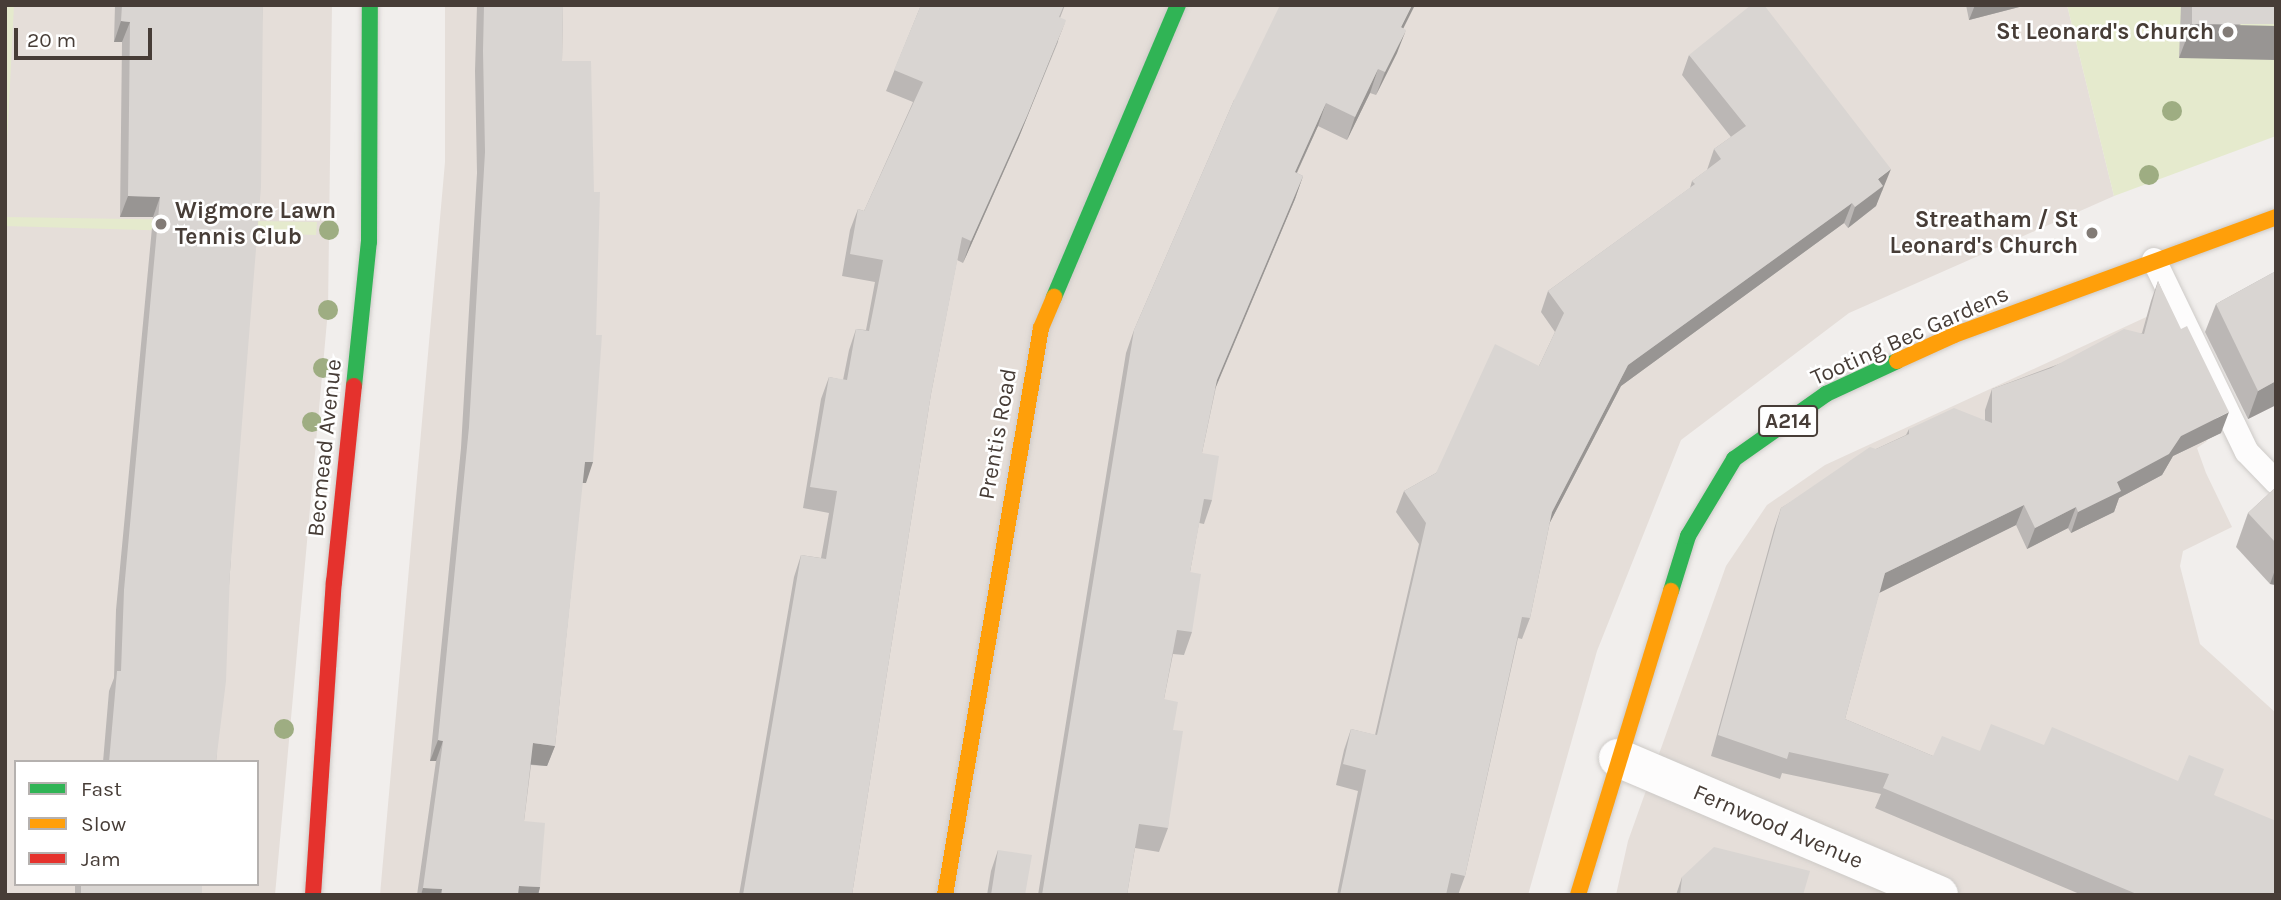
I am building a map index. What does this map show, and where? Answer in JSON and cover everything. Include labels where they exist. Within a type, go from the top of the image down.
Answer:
[{"type":"main road","name":"Becmead Avenue","points":[[313,895],[334,582],[369,242],[370,5]]},
{"type":"main road","name":"Prentis Road","points":[[945,895],[1041,328],[1178,5]]},
{"type":"main road","name":"Tooting Bec Gardens","points":[[1578,895],[1688,536],[1734,459],[1826,394],[1954,335],[2276,217]]},
{"type":"street","name":"Fernwood Avenue","points":[[1618,758],[1939,895]]},
{"type":"lane","points":[[2154,260],[2247,452],[2276,482]]},
{"type":"shaded area","points":[[5,5],[332,5],[328,310],[275,895],[5,895]]},
{"type":"shaded area","points":[[445,5],[2067,5],[2114,196],[1849,313],[1681,440],[1597,651],[1528,895],[380,895],[445,162]]},
{"type":"shaded area","points":[[2155,313],[2207,441],[2197,448],[2232,527],[2183,551],[2180,566],[2200,644],[2276,713],[2276,895],[1616,895],[1628,841],[1726,566],[1767,505],[1825,465]]},
{"type":"green space","points":[[5,5],[14,5],[5,183]]},
{"type":"green space","points":[[2067,5],[2276,5],[2276,136],[2114,196]]},
{"type":"green space","name":"Wigmore Lawn Tennis Club","points":[[5,217],[317,222],[316,235],[5,226]]},
{"type":"building","points":[[122,5],[263,5],[261,187],[230,572],[226,681],[216,760],[109,760],[117,671],[121,671],[124,590],[160,197],[128,196],[130,22],[121,21]]},
{"type":"building","points":[[484,5],[563,5],[562,61],[591,61],[594,192],[600,192],[596,335],[602,335],[593,462],[585,462],[555,746],[533,743],[524,821],[545,823],[540,887],[519,886],[518,895],[442,895],[442,889],[423,888],[443,741],[438,740],[469,427],[485,152]]},
{"type":"building","points":[[921,5],[1064,5],[1059,17],[1066,20],[971,241],[962,237],[931,394],[852,895],[743,895],[801,555],[826,559],[837,491],[810,487],[829,377],[847,380],[856,329],[869,331],[883,260],[850,254],[858,209],[864,211],[923,82],[894,70]]},
{"type":"building","points":[[1280,5],[1412,5],[1401,27],[1406,30],[1385,72],[1378,69],[1355,117],[1326,103],[1295,172],[1303,176],[1217,380],[1202,453],[1219,456],[1212,500],[1204,499],[1190,572],[1201,574],[1192,632],[1177,630],[1164,699],[1178,702],[1173,730],[1183,731],[1168,828],[1139,824],[1127,895],[1042,895],[1134,330],[1234,100]]},
{"type":"building","points":[[1751,5],[1764,5],[1891,169],[1878,179],[1883,186],[1855,207],[1852,203],[1628,365],[1552,512],[1530,618],[1522,617],[1465,876],[1451,873],[1446,895],[1340,895],[1366,770],[1343,764],[1351,729],[1377,735],[1426,523],[1404,491],[1436,473],[1495,344],[1539,366],[1564,313],[1548,291],[1695,184],[1692,181],[1721,159],[1714,149],[1746,126],[1689,55]]},
{"type":"building","points":[[2192,5],[2276,5],[2276,24],[2192,24]]},
{"type":"building","points":[[2276,271],[2276,381],[2258,391],[2216,304]]},
{"type":"building","points":[[2158,281],[2181,329],[2187,326],[2229,412],[2181,436],[2169,454],[2117,482],[2121,491],[2078,512],[2076,507],[2035,528],[2024,505],[1885,573],[1845,719],[1933,756],[1942,736],[1980,751],[1991,724],[2044,745],[2052,727],[2178,781],[2189,755],[2224,769],[2214,795],[2276,821],[2276,895],[2139,895],[1883,788],[1889,774],[1789,752],[1787,759],[1718,735],[1781,508],[1870,447],[1876,449],[1909,434],[1909,429],[1954,408],[1992,423],[1992,389],[2051,368],[2124,329],[2144,334]]},
{"type":"building","points":[[2276,487],[2276,543],[2248,513]]},
{"type":"building","points":[[1714,847],[1810,871],[1803,895],[1680,895],[1682,877]]},
{"type":"building","points":[[998,850],[1032,855],[1025,895],[991,895]]},
{"type":"building","points":[[81,886],[202,886],[202,895],[81,895]]},
{"type":"traffic: fast","points":[[354,386],[369,242],[370,5]]},
{"type":"traffic: fast","points":[[1054,297],[1178,5]]},
{"type":"traffic: fast","points":[[1671,591],[1688,536],[1734,459],[1826,394],[1897,361]]},
{"type":"traffic: slow","points":[[1897,361],[1954,335],[2276,217]]},
{"type":"traffic: slow","points":[[945,895],[1041,328],[1054,297]]},
{"type":"traffic: slow","points":[[1578,895],[1671,591]]},
{"type":"traffic: jam","points":[[313,895],[334,582],[354,386]]},
{"type":"place","name":"St Leonard's Church","points":[[2228,32]]},
{"type":"place","name":"Wigmore Lawn Tennis Club","points":[[161,224]]},
{"type":"place","name":"Streatham / St Leonard's Church","points":[[2092,233]]}]
